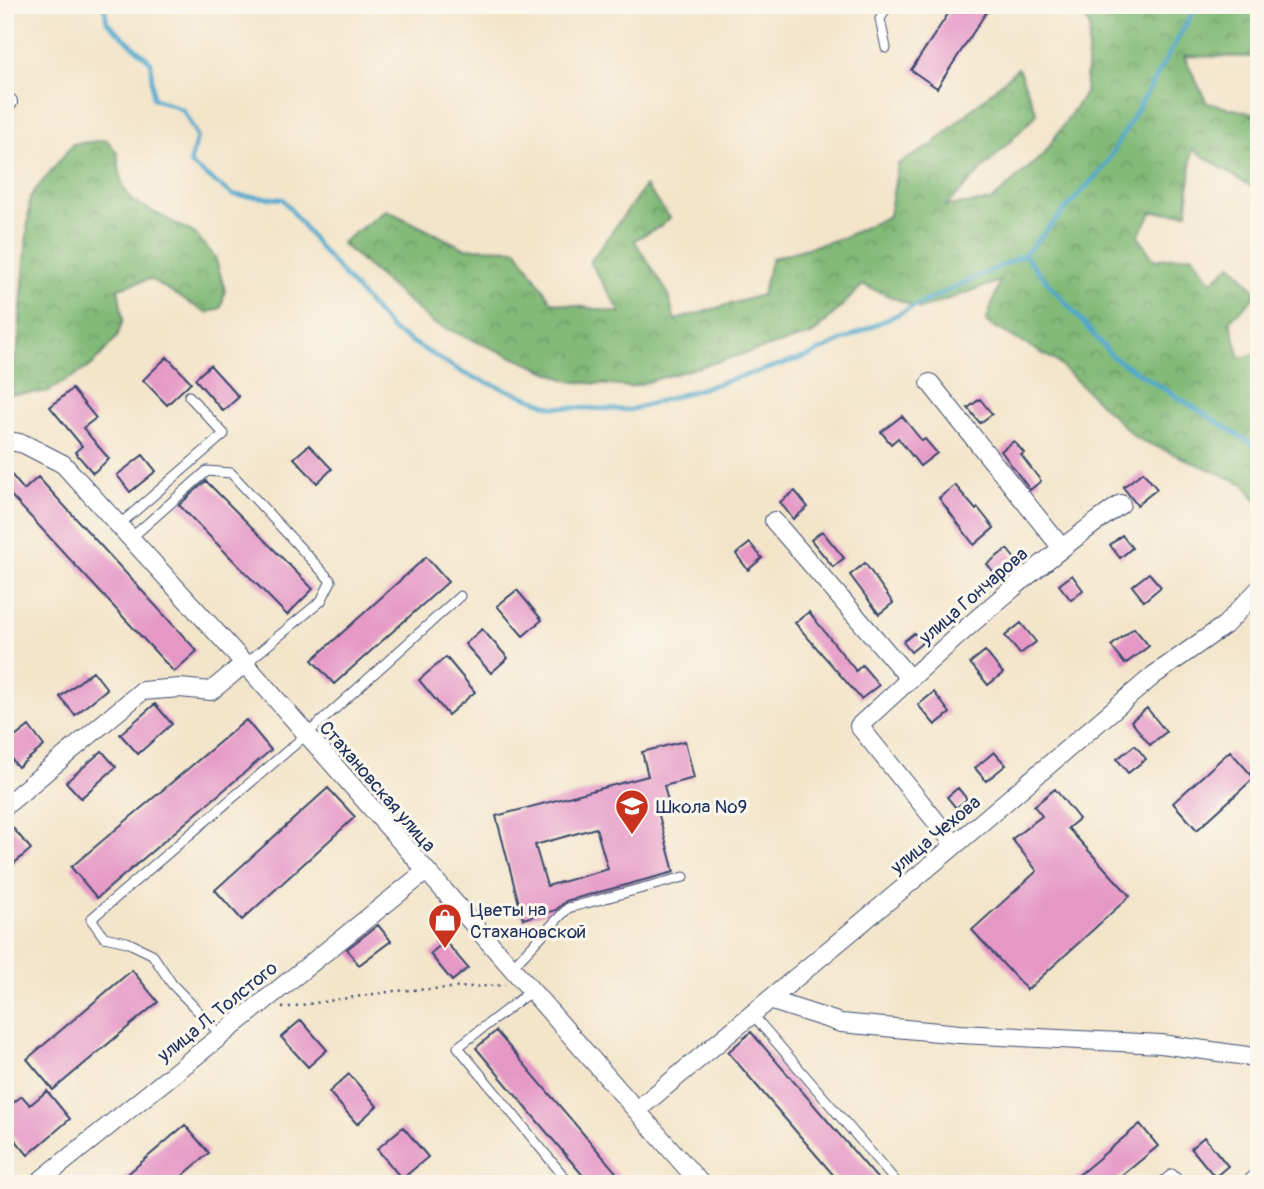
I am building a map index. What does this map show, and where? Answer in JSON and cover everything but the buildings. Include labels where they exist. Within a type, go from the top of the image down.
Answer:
[{"type":"street","points":[[930,383],[1061,547]]},
{"type":"street","name":"Стахановская улица","points":[[5,440],[24,444],[63,464],[244,664],[425,872],[508,977],[531,991],[701,1184]]},
{"type":"street","name":"улица Гончарова","points":[[955,845],[859,726],[1061,547],[1121,503]]},
{"type":"street","points":[[774,521],[910,679]]},
{"type":"street","name":"улица Чехова","points":[[637,1110],[1154,675],[1225,625],[1259,589]]},
{"type":"street","points":[[5,806],[142,691],[180,688],[211,691],[244,664]]},
{"type":"street","name":"улица Л. Толстого","points":[[36,1184],[425,872]]},
{"type":"street","points":[[769,1000],[841,1023],[960,1034],[1161,1044],[1247,1056]]},
{"type":"lane","points":[[886,48],[880,19],[888,5]]},
{"type":"lane","points":[[125,532],[224,434],[189,396]]},
{"type":"lane","points":[[125,532],[207,471],[231,473],[331,580],[321,601],[244,664]]},
{"type":"lane","points":[[221,1035],[172,984],[152,954],[127,942],[104,937],[91,919],[306,735],[460,596]]},
{"type":"lane","points":[[508,977],[568,908],[684,877]]},
{"type":"lane","points":[[531,991],[458,1047],[570,1184]]},
{"type":"lane","points":[[752,1014],[898,1184]]},
{"type":"lane","points":[[1243,1184],[1259,1171]]},
{"type":"lane","points":[[1160,1184],[1172,1174],[1182,1184]]},
{"type":"path","points":[[281,1008],[508,977]]},
{"type":"green space","points":[[1079,5],[1259,5],[1259,57],[1184,56],[1207,103],[1259,115],[1259,192],[1192,149],[1187,213],[1152,212],[1138,236],[1154,260],[1192,255],[1211,282],[1232,264],[1258,294],[1230,320],[1240,358],[1259,353],[1259,503],[1244,484],[1136,438],[1056,361],[986,322],[1000,281],[920,309],[863,285],[813,334],[630,387],[569,381],[433,323],[341,243],[386,210],[464,248],[516,249],[552,302],[621,313],[590,262],[645,186],[670,218],[661,226],[634,240],[667,292],[675,320],[762,295],[772,258],[842,238],[889,216],[898,164],[931,146],[1018,68],[1037,114],[946,206],[991,201],[1043,155],[1085,93],[1090,27]]},
{"type":"green space","points":[[107,140],[117,153],[122,185],[131,200],[194,233],[215,257],[225,290],[221,308],[206,313],[150,279],[118,288],[123,320],[117,337],[92,365],[47,392],[10,394],[8,378],[18,349],[30,197],[73,144]]},
{"type":"waterway","points":[[104,5],[107,22],[151,62],[153,98],[183,110],[197,136],[190,164],[233,195],[283,199],[319,247],[392,330],[465,374],[553,407],[630,410],[809,356],[1024,255],[1105,166],[1197,5]]},
{"type":"waterway","points":[[1024,255],[1113,357],[1259,448]]},
{"type":"place","name":"Школа №9","points":[[632,836]]},
{"type":"place","name":"Цветы на Стахановской","points":[[445,950]]}]
